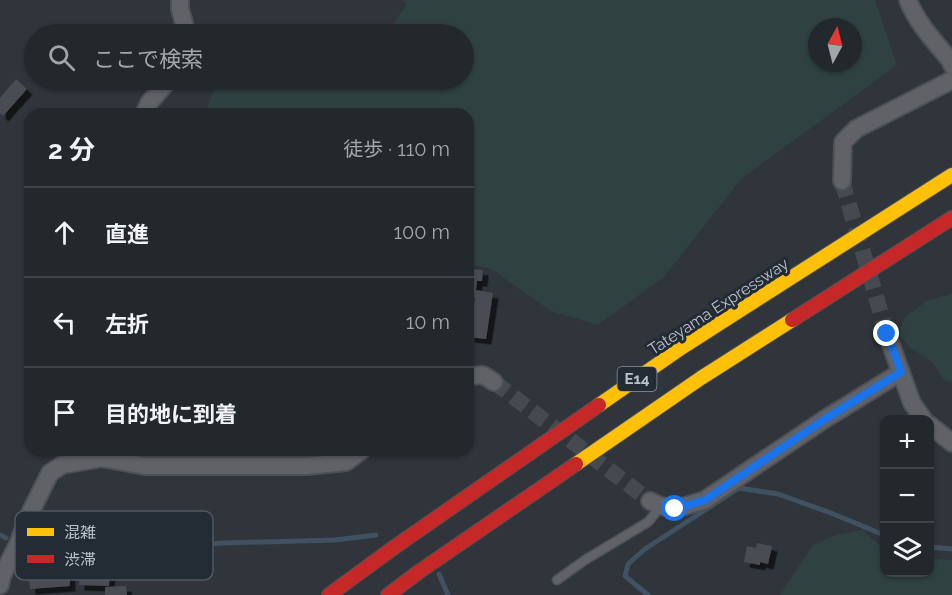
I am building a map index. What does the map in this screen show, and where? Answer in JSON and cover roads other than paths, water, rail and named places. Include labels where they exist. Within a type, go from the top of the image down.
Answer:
[{"type":"highway","name":"Tateyama Expressway","points":[[329,595],[681,348],[952,175]]},
{"type":"highway","name":"E14","points":[[388,595],[701,378],[952,218]]},
{"type":"street","points":[[180,0],[184,24]]},
{"type":"street","points":[[908,0],[922,26],[952,65]]},
{"type":"street","points":[[842,181],[843,142],[856,129],[952,80]]},
{"type":"street","points":[[147,108],[160,90]]},
{"type":"street","points":[[887,334],[912,403],[920,415]]},
{"type":"street","points":[[656,504],[675,509],[705,500],[825,419],[901,372]]},
{"type":"street","points":[[474,376],[483,375],[494,382]]},
{"type":"street","points":[[934,428],[952,444]]},
{"type":"street","points":[[31,511],[50,472],[62,465],[95,456]]},
{"type":"street","points":[[109,456],[145,466],[307,466],[346,462],[354,456]]},
{"type":"street","points":[[0,585],[15,550]]},
{"type":"lane","points":[[557,579],[648,522],[656,504]]},
{"type":"waterway","points":[[648,595],[625,576],[628,564],[645,549],[739,488],[778,494],[880,533]]},
{"type":"waterway","points":[[0,535],[6,538]]},
{"type":"waterway","points":[[213,544],[335,540],[376,535]]},
{"type":"waterway","points":[[934,547],[952,549]]},
{"type":"waterway","points":[[439,574],[448,595]]},
{"type":"tunnel","points":[[842,181],[887,334]]},
{"type":"tunnel","points":[[494,382],[650,501]]}]
